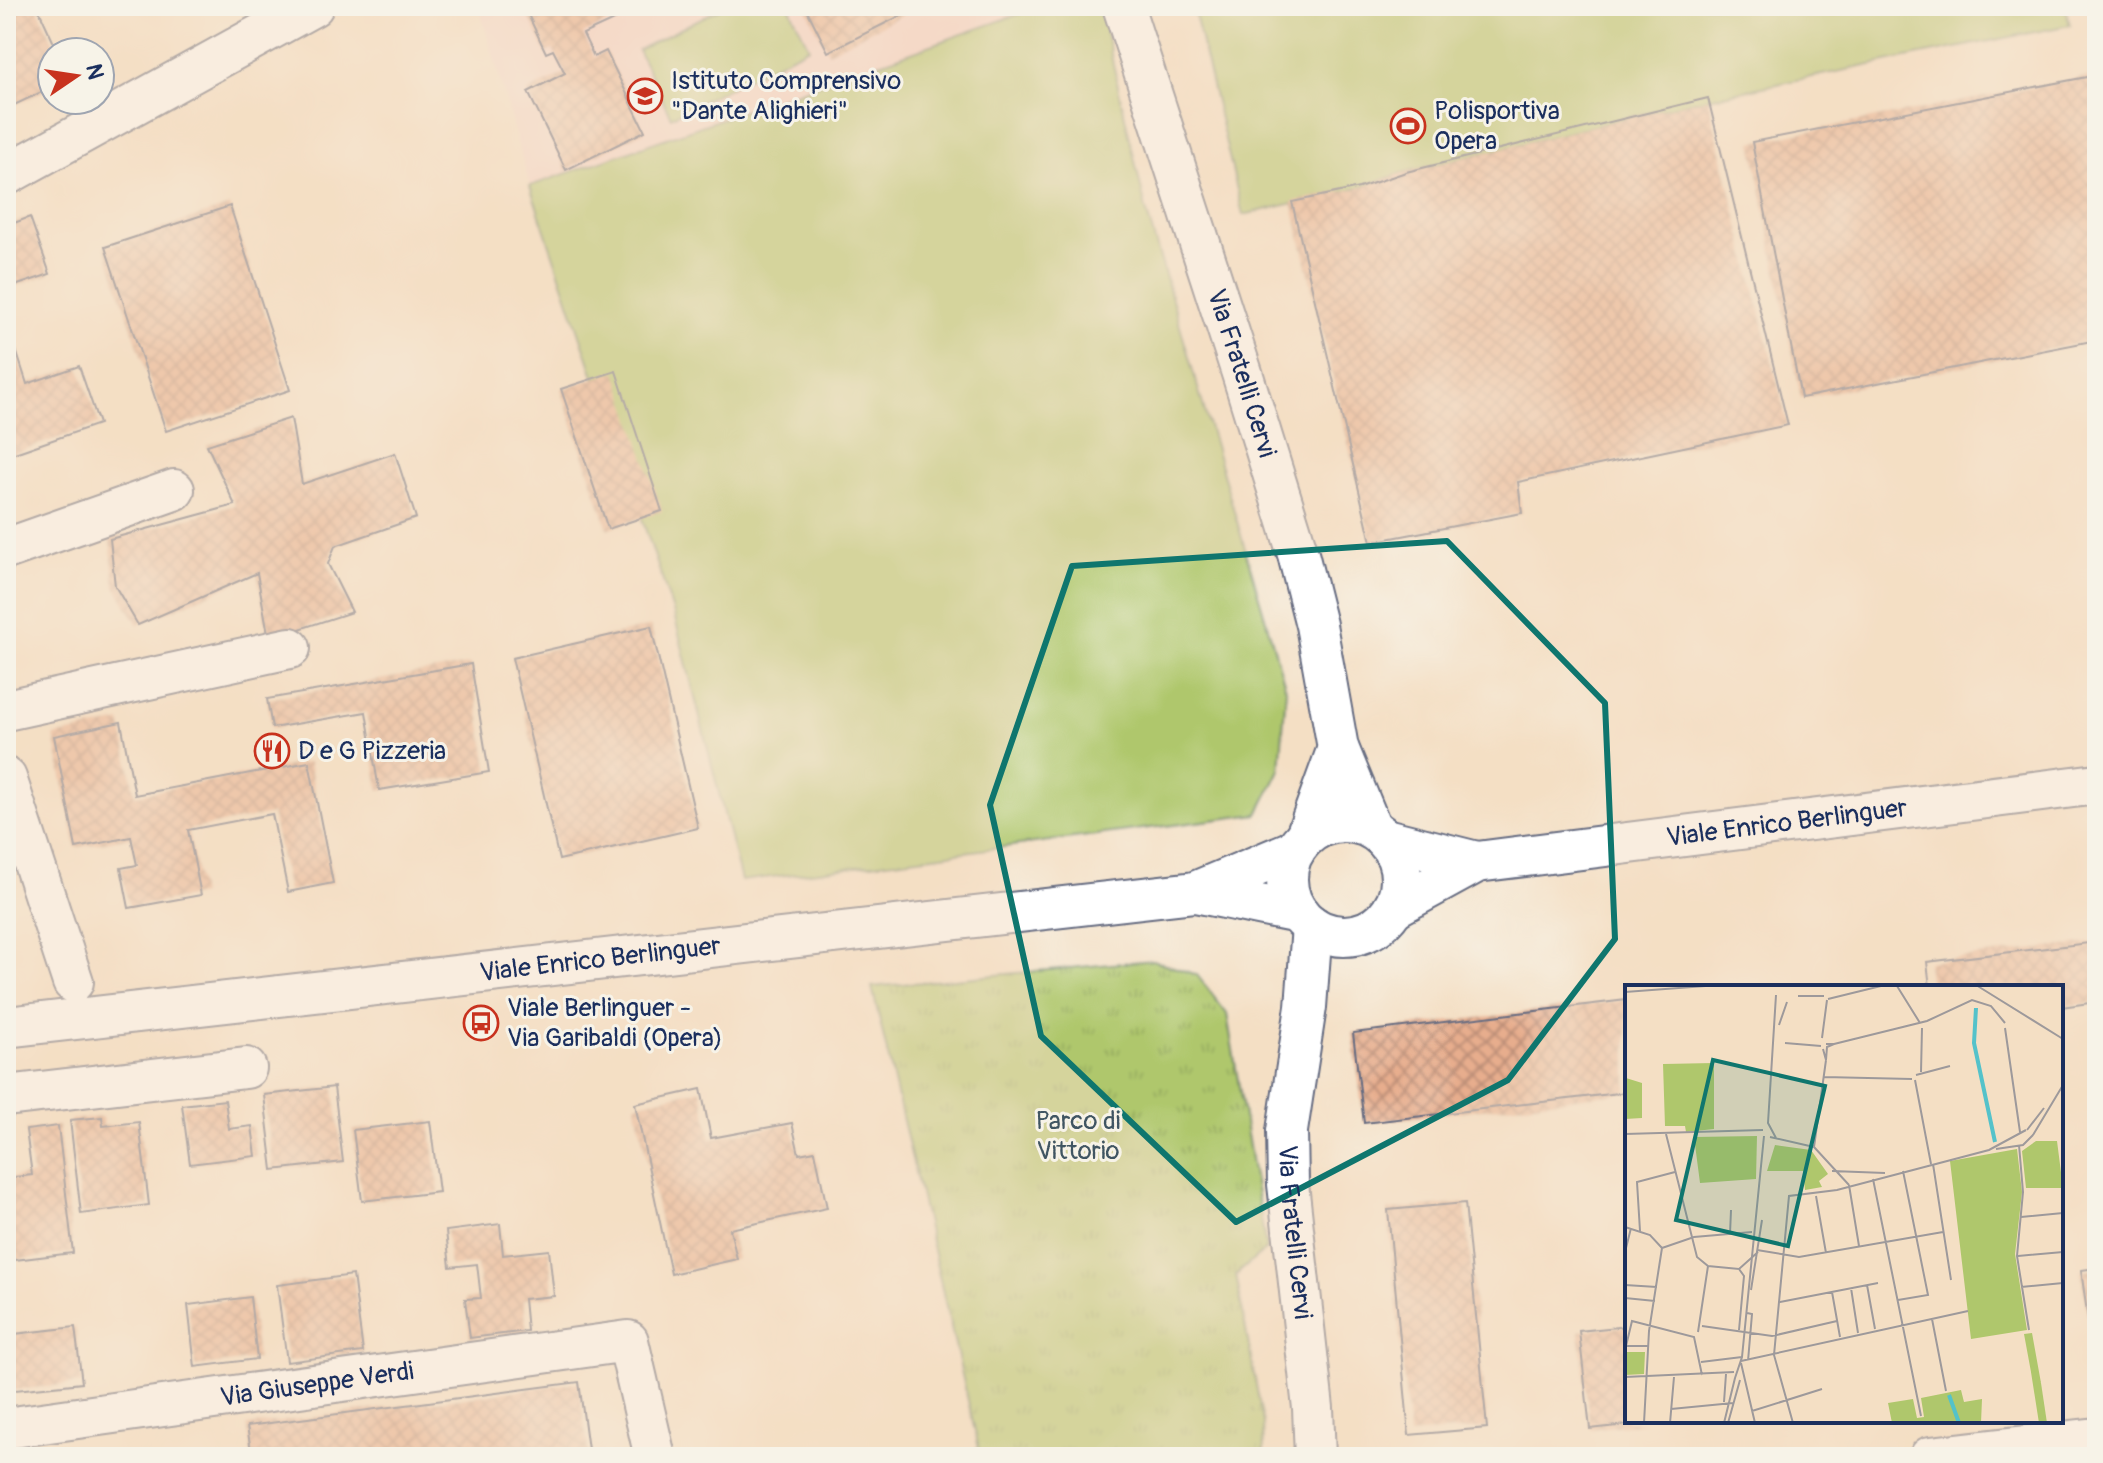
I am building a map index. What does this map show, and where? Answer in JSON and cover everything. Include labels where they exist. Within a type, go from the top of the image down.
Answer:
[{"type":"street","points":[[6,175],[313,6]]},
{"type":"street","name":"Via Fratelli Cervi","points":[[1123,6],[1298,554],[1316,625],[1338,748],[1378,834]]},
{"type":"street","points":[[6,549],[174,490]]},
{"type":"street","points":[[6,710],[290,648]]},
{"type":"street","points":[[1300,843],[1320,826],[1337,822],[1354,822],[1378,834],[1394,851],[1400,865],[1401,880],[1393,908],[1381,922],[1365,932],[1319,925],[1290,898],[1288,865],[1338,748]]},
{"type":"street","points":[[6,778],[73,982]]},
{"type":"street","name":"Viale Enrico Berlinguer","points":[[1393,908],[1477,862],[2097,784]]},
{"type":"street","name":"Viale Enrico Berlinguer","points":[[1378,834],[1477,862]]},
{"type":"street","name":"Viale Enrico Berlinguer","points":[[6,1027],[1195,892],[1300,843]]},
{"type":"street","name":"Viale Enrico Berlinguer","points":[[1195,892],[1319,925]]},
{"type":"street","name":"Via Fratelli Cervi","points":[[1315,1457],[1313,1408],[1288,1184],[1287,1131],[1319,925]]},
{"type":"street","points":[[6,1096],[246,1068]]},
{"type":"street","name":"Via Giuseppe Verdi","points":[[6,1428],[628,1341],[655,1457]]},
{"type":"street","points":[[1930,1457],[2097,1438]]},
{"type":"highlighted area","points":[[1447,541],[1605,703],[1615,939],[1508,1080],[1236,1222],[1041,1036],[990,805],[1072,566]]},
{"type":"shaded area","name":"Istituto Comprensivo \"Dante Alighieri\"","points":[[479,6],[1042,6],[530,186]]},
{"type":"green space","points":[[725,6],[789,6],[809,47],[671,117],[638,50]]},
{"type":"green space","points":[[1042,6],[1100,6],[1146,210],[1286,689],[1280,770],[1258,814],[741,881],[674,614],[530,186]]},
{"type":"green space","name":"Polisportiva Opera","points":[[1193,6],[2065,6],[2070,25],[1708,98],[1243,215]]},
{"type":"green space","name":"Parco di Vittorio","points":[[1153,960],[1197,975],[1227,1014],[1266,1249],[1236,1275],[1263,1423],[1264,1457],[952,1457],[979,1448],[872,987]]},
{"type":"building","points":[[6,6],[37,6],[51,36],[36,36],[36,95],[6,109]]},
{"type":"building","points":[[524,6],[614,6],[620,17],[583,34],[594,57],[606,51],[645,131],[566,170],[528,92],[565,73],[553,50],[546,53]]},
{"type":"building","points":[[805,6],[920,6],[828,52]]},
{"type":"building","points":[[2097,75],[2097,340],[1801,398],[1752,142]]},
{"type":"building","points":[[1708,98],[1788,425],[1518,482],[1522,513],[1371,542],[1292,202],[1359,188],[1406,172]]},
{"type":"building","points":[[230,206],[290,390],[166,431],[105,247]]},
{"type":"building","points":[[30,217],[50,274],[6,289],[6,226]]},
{"type":"building","points":[[7,322],[27,384],[79,366],[99,424],[6,456]]},
{"type":"building","points":[[616,371],[662,511],[608,529],[561,389]]},
{"type":"building","points":[[291,418],[302,484],[395,453],[416,518],[335,546],[328,564],[352,612],[269,639],[257,573],[138,625],[115,586],[110,539],[235,505],[207,445]]},
{"type":"building","points":[[651,626],[698,828],[559,860],[512,658]]},
{"type":"building","points":[[471,664],[489,772],[379,790],[366,712],[272,728],[267,699]]},
{"type":"building","points":[[121,722],[135,795],[309,762],[333,883],[288,892],[272,814],[188,830],[201,895],[129,908],[121,868],[137,865],[131,837],[76,848],[54,736]]},
{"type":"building","points":[[2097,942],[2097,1002],[2063,1007],[2063,985],[1930,985],[1927,962]]},
{"type":"building","points":[[1625,1000],[1625,1092],[1364,1123],[1353,1033]]},
{"type":"building","points":[[334,1087],[343,1162],[273,1170],[264,1095]]},
{"type":"building","points":[[701,1089],[711,1138],[792,1123],[799,1154],[815,1151],[827,1208],[730,1229],[737,1259],[671,1274],[635,1104]]},
{"type":"building","points":[[225,1100],[229,1129],[252,1126],[256,1156],[190,1164],[182,1105]]},
{"type":"building","points":[[102,1117],[103,1126],[139,1122],[149,1205],[81,1214],[70,1120]]},
{"type":"building","points":[[430,1121],[439,1192],[362,1201],[353,1130]]},
{"type":"building","points":[[58,1126],[73,1253],[6,1261],[6,1178],[32,1175],[26,1130]]},
{"type":"building","points":[[1465,1203],[1487,1428],[1409,1435],[1388,1210]]},
{"type":"building","points":[[500,1224],[503,1255],[549,1250],[554,1296],[524,1299],[527,1331],[470,1338],[465,1299],[481,1298],[477,1264],[450,1267],[446,1231]]},
{"type":"building","points":[[2097,1268],[2097,1326],[2089,1327],[2081,1270]]},
{"type":"building","points":[[353,1275],[363,1352],[287,1362],[277,1285]]},
{"type":"building","points":[[250,1297],[257,1359],[195,1367],[188,1305]]},
{"type":"building","points":[[1625,1326],[1625,1423],[1646,1423],[1590,1429],[1579,1331]]},
{"type":"building","points":[[75,1327],[82,1383],[6,1391],[6,1335]]},
{"type":"building","points":[[579,1382],[589,1457],[252,1457],[247,1426]]},
{"type":"place","name":"Istituto Comprensivo \"Dante Alighieri\"","points":[[645,96]]},
{"type":"place","name":"Polisportiva Opera","points":[[1408,126]]},
{"type":"place","name":"D e G Pizzeria","points":[[272,751]]},
{"type":"place","name":"Viale Berlinguer - Via Garibaldi (Opera)","points":[[481,1023]]}]
